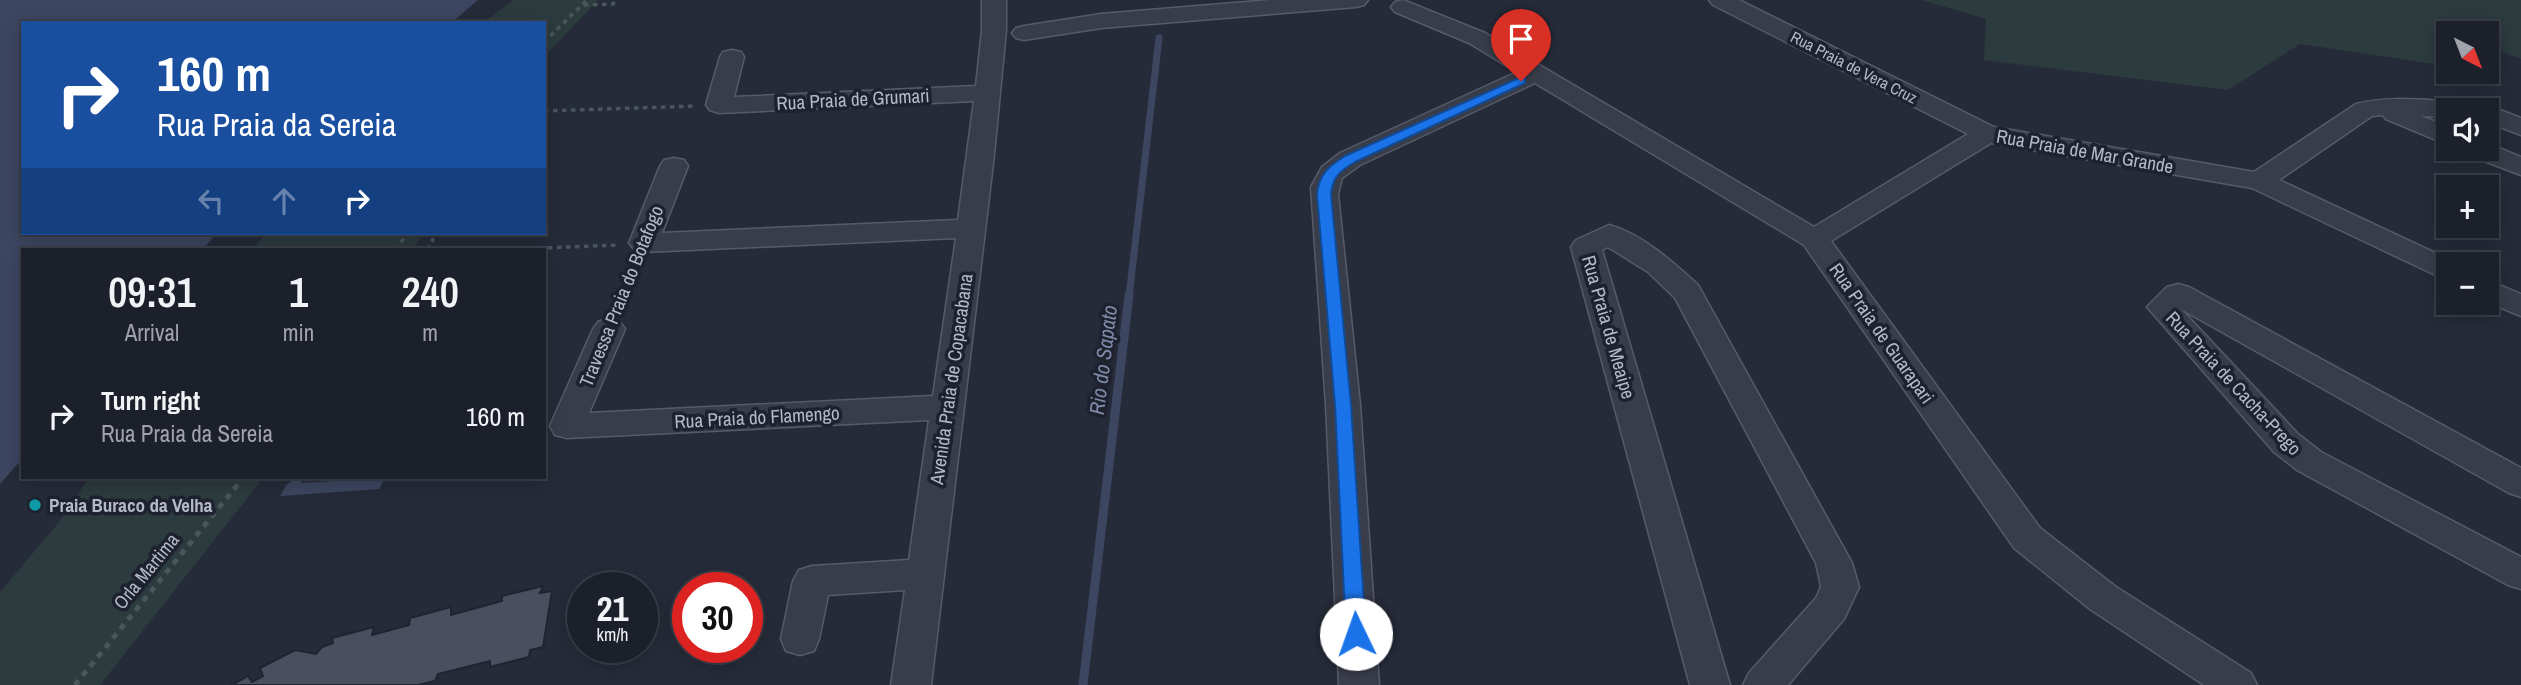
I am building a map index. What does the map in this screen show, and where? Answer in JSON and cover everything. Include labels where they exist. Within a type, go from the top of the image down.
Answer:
[{"type":"street","name":"Avenida Praia de Copacabana","points":[[911,685],[971,228],[988,83],[994,0]]},
{"type":"street","points":[[1002,0],[1022,26]]},
{"type":"street","points":[[1326,4],[1356,0]]},
{"type":"street","points":[[993,29],[1006,19],[1022,26],[1326,4],[1370,3],[1417,7],[1429,0]]},
{"type":"street","name":"Rua Praia de Guarapari","points":[[1429,0],[1477,38],[1814,239],[2027,538],[2103,597],[2237,685]]},
{"type":"street","name":"Rua Praia de Vera Cruz","points":[[1721,0],[1987,134]]},
{"type":"street","name":"Rua Praia de Guarapari","points":[[1398,4],[1477,38]]},
{"type":"street","points":[[988,83],[1022,26]]},
{"type":"street","points":[[719,105],[732,57]]},
{"type":"street","points":[[1359,685],[1343,405],[1324,194],[1326,180],[1335,168],[1350,159],[1536,74]]},
{"type":"street","name":"Rua Praia de Grumari","points":[[719,105],[988,83]]},
{"type":"street","points":[[2378,107],[2436,131]]},
{"type":"street","points":[[2259,181],[2355,114],[2378,107],[2436,109]]},
{"type":"street","points":[[2499,118],[2521,127]]},
{"type":"street","name":"Rua Praia de Mar Grande","points":[[1814,239],[1987,134],[2259,181],[2436,265]]},
{"type":"street","points":[[2499,158],[2521,167]]},
{"type":"street","name":"Travessa Praia do Botafogo","points":[[645,243],[674,166]]},
{"type":"street","points":[[645,243],[971,228]]},
{"type":"street","name":"Rua Praia de Meaipe","points":[[1710,685],[1586,247],[1609,234],[1658,265],[1687,292],[1834,563],[1840,587],[1831,608],[1763,685]]},
{"type":"street","name":"Rua Praia de Cacha-Prego","points":[[2521,484],[2178,294],[2162,307],[2286,443],[2309,461],[2521,574]]},
{"type":"street","points":[[2499,296],[2521,306]]},
{"type":"street","name":"Travessa Praia do Botafogo","points":[[567,426],[609,329]]},
{"type":"street","name":"Rua Praia do Flamengo","points":[[567,426],[946,407]]},
{"type":"street","points":[[800,639],[812,581],[925,574]]},
{"type":"path","points":[[546,40],[586,2],[613,4],[616,0]]},
{"type":"path","points":[[546,111],[719,105]]},
{"type":"path","points":[[537,248],[645,243]]},
{"type":"path","name":"Travessa Praia do Botafogo","points":[[609,329],[645,243]]},
{"type":"path","name":"Orla Martima","points":[[75,685],[242,479]]},
{"type":"shaded area","points":[[514,0],[598,0],[546,55],[546,21],[485,21]]},
{"type":"shaded area","points":[[1922,0],[2521,0],[2521,59],[2499,51],[2499,21],[2436,21],[2436,64],[2300,44],[2228,90],[1984,60],[1986,19]]},
{"type":"shaded area","points":[[265,235],[423,235],[413,248],[254,248]]},
{"type":"shaded area","points":[[88,479],[262,479],[100,685],[0,685],[0,592],[56,526]]},
{"type":"water","points":[[0,0],[478,0],[453,21],[21,21],[21,235],[215,235],[204,248],[21,248],[21,460],[0,484]]},
{"type":"water","points":[[295,479],[303,479],[301,483],[384,479],[379,489],[280,496],[287,484]]},
{"type":"building","points":[[543,586],[540,593],[552,591],[543,647],[530,650],[529,657],[490,667],[490,661],[438,674],[435,681],[418,685],[232,685],[248,676],[252,682],[263,676],[260,668],[295,650],[316,654],[322,647],[333,643],[332,638],[374,627],[372,635],[409,625],[410,618],[451,607],[451,615],[502,601],[502,596]]},
{"type":"waterway","name":"Rio do Sapato","points":[[1129,297],[1159,38]]},
{"type":"waterway","name":"Rio do Sapato","points":[[1083,685],[1129,295]]},
{"type":"place","name":"Praia Buraco da Velha","points":[[35,505]]},
{"type":"route","points":[[1356,634],[1343,405],[1324,194],[1326,180],[1335,168],[1350,159],[1521,81]]}]
